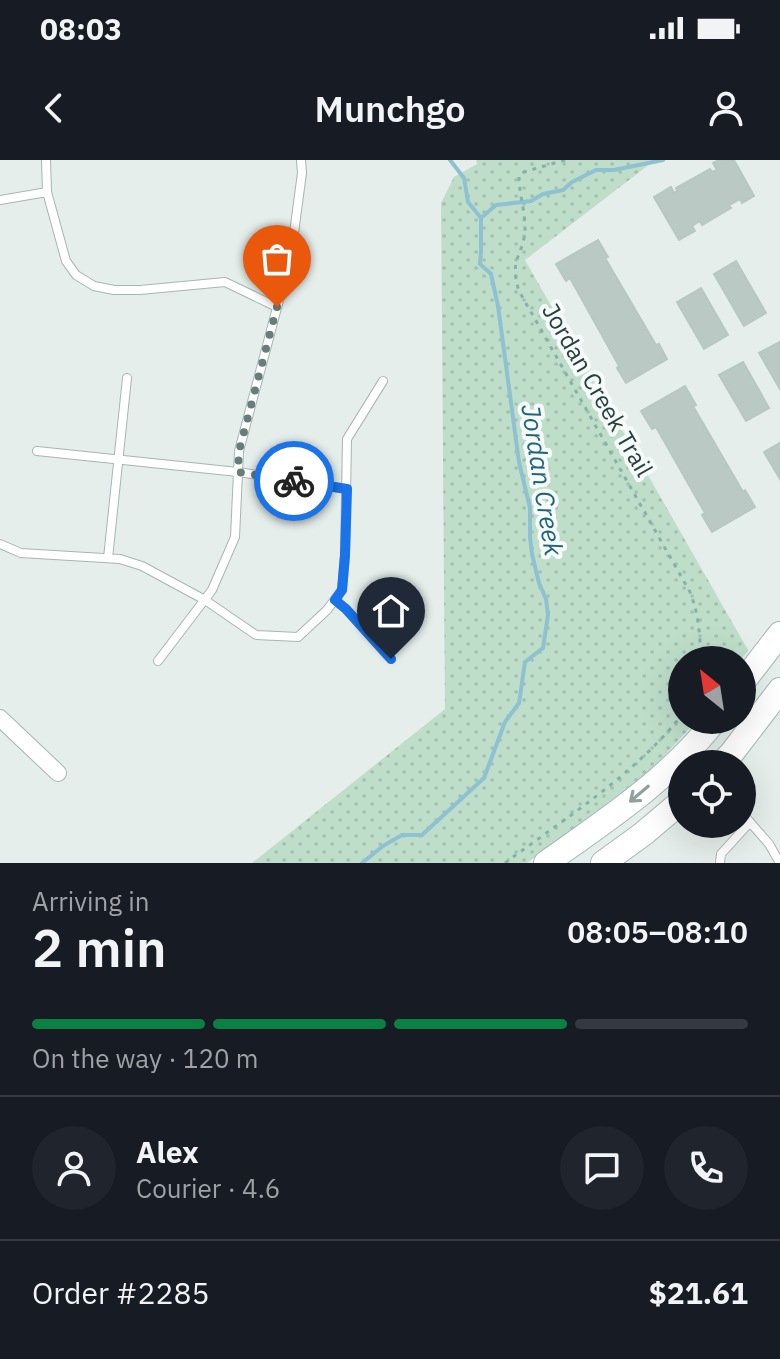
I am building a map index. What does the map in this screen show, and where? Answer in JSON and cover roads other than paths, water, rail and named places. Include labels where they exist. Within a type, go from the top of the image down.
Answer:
[{"type":"main road","points":[[756,665],[780,634]]},
{"type":"main road","points":[[734,750],[780,690]]},
{"type":"main road","points":[[546,863],[615,814],[704,734]]},
{"type":"main road","points":[[603,863],[668,813]]},
{"type":"street","points":[[0,718],[58,773]]},
{"type":"lane","points":[[46,160],[47,192],[66,261],[76,275],[94,286],[114,290],[225,282],[277,307]]},
{"type":"lane","points":[[158,661],[212,590],[235,537],[239,451],[291,255],[301,160]]},
{"type":"lane","points":[[0,200],[47,192]]},
{"type":"lane","points":[[108,558],[127,378]]},
{"type":"lane","points":[[0,544],[21,553],[120,559],[142,566],[205,600],[256,635],[298,637],[327,610],[342,590],[347,439],[383,381]]},
{"type":"lane","points":[[37,451],[238,472],[347,489]]},
{"type":"lane","points":[[335,600],[391,659]]},
{"type":"lane","points":[[756,829],[780,863]]},
{"type":"lane","points":[[720,863],[721,854],[736,838]]},
{"type":"waterway","points":[[450,160],[464,178],[468,202],[481,218]]},
{"type":"waterway","name":"Jordan Creek","points":[[362,863],[402,835],[422,835],[484,778],[505,722],[519,703],[525,662],[543,648],[548,615],[546,599],[532,554],[530,508],[519,462],[498,306],[491,274],[480,264],[481,218],[496,205],[531,201],[543,194],[563,190],[596,170],[614,170],[663,160]]}]
